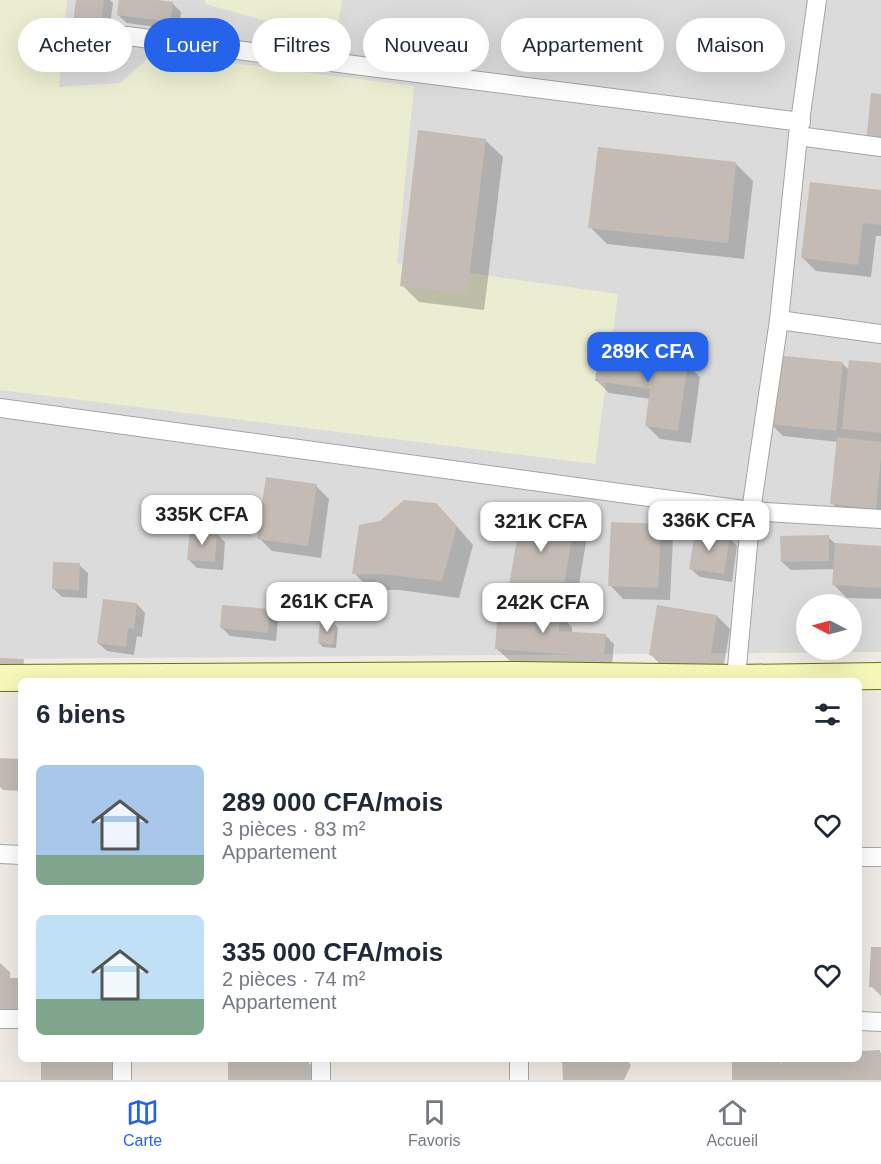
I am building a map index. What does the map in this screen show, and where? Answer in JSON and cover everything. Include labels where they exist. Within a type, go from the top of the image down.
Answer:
[{"type":"main road","points":[[0,678],[881,676]]},
{"type":"street","points":[[736,678],[751,511],[779,320],[799,129],[817,0]]},
{"type":"street","points":[[132,37],[799,129],[881,147]]},
{"type":"street","points":[[779,320],[881,334]]},
{"type":"street","points":[[0,408],[751,511],[881,519]]},
{"type":"street","points":[[0,854],[18,855]]},
{"type":"street","points":[[862,857],[881,857]]},
{"type":"street","points":[[0,1019],[18,1019]]},
{"type":"street","points":[[862,1022],[881,1022]]},
{"type":"street","points":[[122,1062],[122,1080]]},
{"type":"street","points":[[321,1062],[321,1080]]},
{"type":"street","points":[[519,1062],[519,1080]]},
{"type":"shaded area","points":[[0,0],[881,0],[881,652],[862,652],[862,594],[796,594],[796,653],[0,659]]},
{"type":"green space","points":[[0,0],[67,0],[65,18],[18,18],[18,72],[60,72],[59,87],[120,83],[144,62],[144,72],[240,72],[240,64],[252,65],[252,72],[304,72],[414,86],[397,263],[618,294],[595,464],[0,390]]},
{"type":"green space","points":[[205,0],[342,0],[339,18],[256,18],[205,4]]},
{"type":"building","points":[[76,0],[104,0],[102,18],[74,18]]},
{"type":"building","points":[[119,0],[173,2],[171,18],[144,19],[117,15]]},
{"type":"building","points":[[871,93],[881,94],[881,144],[866,142]]},
{"type":"building","points":[[418,130],[486,139],[467,294],[400,286]]},
{"type":"building","points":[[598,147],[736,162],[728,243],[588,228]]},
{"type":"building","points":[[810,182],[881,190],[881,225],[863,223],[858,265],[801,258]]},
{"type":"building","points":[[599,350],[688,362],[678,431],[645,426],[650,389],[595,381]]},
{"type":"building","points":[[776,355],[843,362],[836,431],[769,424]]},
{"type":"building","points":[[849,360],[881,363],[881,433],[842,429]]},
{"type":"building","points":[[837,437],[881,442],[876,509],[830,504]]},
{"type":"building","points":[[266,477],[317,484],[308,546],[257,539]]},
{"type":"building","points":[[218,500],[248,502],[247,523],[216,520]]},
{"type":"building","points":[[404,500],[436,503],[457,526],[442,581],[381,574],[352,574],[359,525],[380,521]]},
{"type":"building","points":[[523,506],[576,515],[563,591],[542,587],[539,602],[507,596]]},
{"type":"building","points":[[611,522],[661,524],[658,588],[608,586]]},
{"type":"building","points":[[190,530],[217,532],[215,562],[187,560]]},
{"type":"building","points":[[695,531],[730,536],[724,574],[689,569]]},
{"type":"building","points":[[829,535],[829,561],[781,562],[780,536]]},
{"type":"building","points":[[835,543],[881,546],[881,588],[832,585]]},
{"type":"building","points":[[53,562],[80,563],[79,590],[52,589]]},
{"type":"building","points":[[103,599],[137,603],[134,629],[128,628],[126,647],[97,643]]},
{"type":"building","points":[[222,605],[270,609],[268,633],[220,628]]},
{"type":"building","points":[[657,605],[717,615],[709,665],[649,655]]},
{"type":"building","points":[[498,607],[560,612],[559,631],[606,634],[604,657],[495,649]]},
{"type":"building","points":[[320,622],[335,623],[333,644],[318,643]]},
{"type":"building","points":[[0,658],[24,659],[23,673],[0,671]]},
{"type":"building","points":[[0,758],[18,759],[17,783],[0,783]]},
{"type":"building","points":[[871,947],[881,947],[881,987],[869,987]]},
{"type":"building","points":[[0,978],[18,978],[18,1011],[0,1010]]},
{"type":"building","points":[[880,1050],[881,1080],[782,1080],[782,1062],[862,1062],[862,1051]]},
{"type":"building","points":[[41,1062],[67,1062],[67,1080],[41,1080]]},
{"type":"building","points":[[75,1062],[106,1062],[106,1080],[75,1080]]},
{"type":"building","points":[[228,1062],[300,1062],[300,1080],[228,1080]]},
{"type":"building","points":[[562,1062],[614,1062],[608,1073],[617,1080],[563,1080]]},
{"type":"building","points":[[732,1062],[774,1062],[774,1080],[732,1080]]}]
